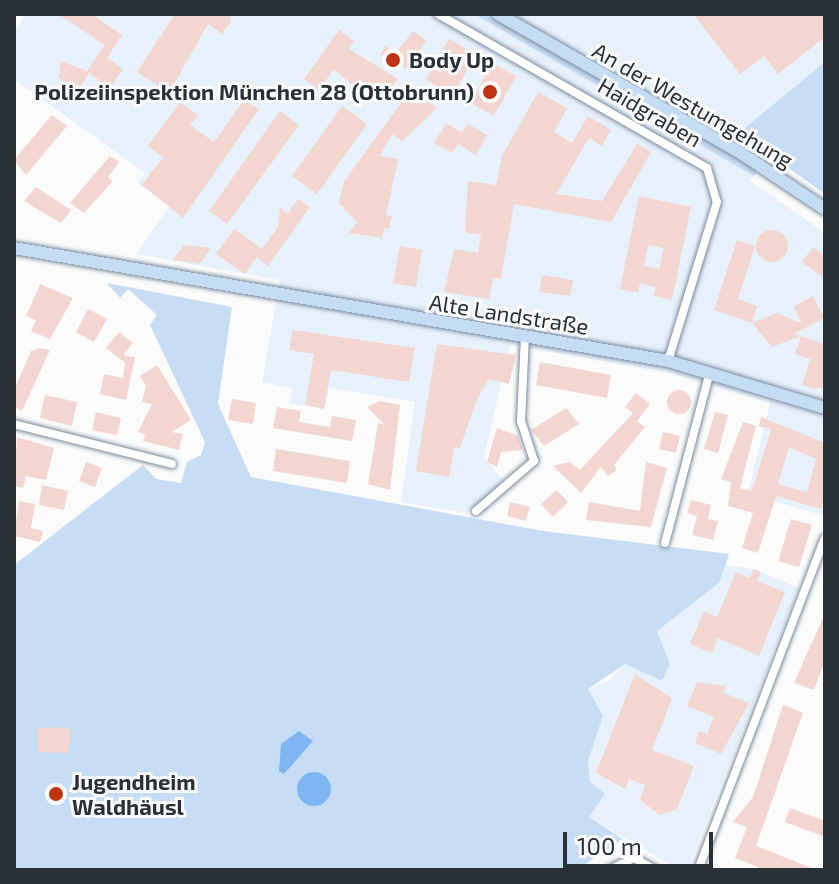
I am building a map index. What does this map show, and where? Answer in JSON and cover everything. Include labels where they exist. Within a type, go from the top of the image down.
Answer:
[{"type":"main road","name":"An der Westumgehung","points":[[498,14],[744,155],[825,209]]},
{"type":"main road","name":"Alte Landstraße","points":[[14,248],[182,280],[668,361],[825,408]]},
{"type":"street","name":"Haidgraben","points":[[438,14],[707,168],[717,202],[668,361]]},
{"type":"street","points":[[476,511],[534,461],[521,421],[525,337]]},
{"type":"street","points":[[665,543],[710,372]]},
{"type":"street","points":[[14,424],[172,464]]},
{"type":"street","points":[[698,870],[825,538]]},
{"type":"street","points":[[609,870],[634,858],[656,870]]},
{"type":"shaded area","points":[[27,14],[825,14],[825,100],[799,140],[772,153],[750,181],[825,233],[824,516],[748,493],[770,403],[666,372],[510,345],[484,457],[506,484],[467,513],[401,502],[415,402],[329,388],[324,409],[290,403],[293,388],[262,382],[280,280],[136,254],[170,206],[138,183],[145,173],[14,79],[14,32]]},
{"type":"shaded area","points":[[474,14],[489,14],[758,170],[754,176]]},
{"type":"shaded area","points":[[825,62],[825,194],[739,133]]},
{"type":"shaded area","points":[[107,283],[232,307],[218,404],[251,477],[543,531],[729,554],[719,583],[657,631],[670,664],[662,681],[625,664],[588,689],[603,716],[588,761],[590,782],[605,794],[589,817],[623,839],[576,870],[14,870],[14,565],[143,465],[156,479],[181,483],[187,462],[201,455],[205,442],[150,325],[157,315],[128,289],[120,298]]},
{"type":"shaded area","points":[[725,565],[754,569],[799,588],[687,870],[679,870],[589,817],[588,761],[603,716],[588,689],[609,681],[625,664],[670,664],[657,631],[719,583]]},
{"type":"water","points":[[299,731],[313,741],[284,774],[279,771],[281,744]]},
{"type":"water","points":[[314,772],[326,777],[331,789],[326,801],[314,806],[302,801],[297,789],[302,777]]},
{"type":"building","points":[[58,14],[91,14],[122,35],[107,58],[123,69],[110,88],[89,73],[79,89],[59,78],[61,61],[87,71],[105,45]]},
{"type":"building","points":[[175,14],[230,14],[231,21],[222,34],[208,24],[169,93],[137,72]]},
{"type":"building","points":[[693,14],[825,14],[825,37],[778,74],[764,56],[740,74]]},
{"type":"building","points":[[339,30],[354,41],[349,49],[398,79],[383,99],[364,85],[359,91],[334,69],[319,90],[304,79]]},
{"type":"building","points":[[413,31],[426,40],[409,70],[380,54],[386,46],[396,53]]},
{"type":"building","points":[[449,39],[476,54],[453,95],[426,80]]},
{"type":"building","points":[[492,63],[516,76],[494,116],[471,103]]},
{"type":"building","points":[[411,89],[437,108],[402,141],[392,134],[380,156],[398,159],[386,215],[392,216],[389,229],[384,228],[382,238],[349,233],[357,222],[339,203],[343,183]]},
{"type":"building","points":[[538,92],[567,108],[554,132],[572,143],[588,116],[611,130],[602,146],[589,138],[556,194],[602,201],[637,144],[651,152],[611,222],[514,204],[501,279],[493,278],[489,299],[444,292],[454,249],[478,253],[481,235],[465,232],[468,181],[496,185],[502,156]]},
{"type":"building","points":[[244,100],[259,109],[183,218],[142,185],[163,157],[148,146],[180,102],[198,115],[190,125],[214,142]]},
{"type":"building","points":[[342,106],[367,124],[317,194],[292,176]]},
{"type":"building","points":[[280,111],[299,125],[227,224],[209,211]]},
{"type":"building","points":[[52,115],[67,126],[26,175],[14,160]]},
{"type":"building","points":[[446,123],[462,133],[468,124],[487,135],[476,155],[458,144],[452,153],[434,143]]},
{"type":"building","points":[[110,156],[119,162],[108,177],[113,181],[84,213],[70,203]]},
{"type":"building","points":[[36,187],[71,210],[61,223],[24,201]]},
{"type":"building","points":[[639,196],[691,207],[672,300],[654,296],[656,287],[640,283],[638,293],[620,289]],"holes":[[[648,245],[664,248],[659,269],[644,266]]]},
{"type":"building","points":[[298,199],[310,207],[268,266],[257,257],[245,274],[216,254],[234,229],[262,249],[278,227],[280,208],[287,214]]},
{"type":"building","points":[[772,230],[783,235],[788,246],[783,257],[772,262],[761,257],[756,246],[761,235]]},
{"type":"building","points":[[737,240],[755,246],[738,299],[757,306],[752,323],[714,310]]},
{"type":"building","points":[[184,245],[211,248],[200,264],[173,260]]},
{"type":"building","points":[[400,246],[422,250],[416,287],[393,283]]},
{"type":"building","points":[[813,247],[825,256],[825,279],[802,262]]},
{"type":"building","points":[[542,275],[573,280],[570,296],[539,292]]},
{"type":"building","points":[[40,284],[73,298],[50,339],[31,331],[36,320],[26,316]]},
{"type":"building","points":[[813,296],[824,318],[794,334],[801,336],[772,347],[752,323],[777,313],[801,323],[794,306]]},
{"type":"building","points":[[88,309],[107,319],[94,342],[76,332]]},
{"type":"building","points":[[293,330],[415,348],[409,382],[331,370],[324,409],[305,405],[314,354],[289,350]]},
{"type":"building","points":[[119,332],[133,343],[123,355],[135,357],[126,400],[100,394],[104,374],[123,378],[125,363],[106,348]]},
{"type":"building","points":[[801,336],[825,344],[825,387],[814,389],[802,385],[810,359],[795,354]]},
{"type":"building","points":[[437,344],[516,355],[509,384],[489,379],[477,399],[460,448],[454,447],[449,477],[416,471]]},
{"type":"building","points":[[39,348],[50,350],[22,411],[14,407],[14,390],[31,351]]},
{"type":"building","points":[[540,362],[611,375],[607,398],[536,385]]},
{"type":"building","points":[[157,365],[191,420],[172,432],[183,434],[179,450],[143,441],[145,434],[138,432],[152,404],[142,402],[146,386],[140,376]]},
{"type":"building","points":[[679,390],[688,393],[691,402],[688,411],[679,414],[670,411],[667,402],[670,393]]},
{"type":"building","points":[[636,393],[650,404],[637,421],[645,427],[614,465],[617,470],[608,476],[601,467],[581,493],[553,466],[570,462],[580,470],[633,413],[625,407]]},
{"type":"building","points":[[45,395],[77,402],[72,426],[40,418]]},
{"type":"building","points":[[232,399],[256,403],[253,424],[228,420]]},
{"type":"building","points":[[380,401],[400,405],[390,490],[368,484],[378,423],[385,425],[367,407]]},
{"type":"building","points":[[277,407],[301,411],[299,422],[330,427],[332,416],[356,420],[352,441],[273,428]]},
{"type":"building","points":[[566,408],[579,424],[544,446],[531,430]]},
{"type":"building","points":[[96,412],[121,418],[117,435],[92,430]]},
{"type":"building","points":[[715,412],[728,415],[718,453],[704,449]]},
{"type":"building","points":[[761,417],[825,443],[825,494],[821,509],[776,496],[758,553],[742,548],[753,513],[728,506],[731,482],[721,479],[743,422],[756,426],[740,488],[752,491],[771,429],[759,426]],"holes":[[[789,447],[816,459],[807,492],[778,484]]]},
{"type":"building","points":[[497,428],[518,436],[523,450],[501,452],[497,467],[487,462]]},
{"type":"building","points":[[663,432],[680,436],[676,453],[659,449]]},
{"type":"building","points":[[17,437],[54,448],[46,480],[26,476],[23,488],[14,486]]},
{"type":"building","points":[[276,449],[350,461],[347,483],[273,471]]},
{"type":"building","points":[[86,462],[102,468],[95,487],[79,481]]},
{"type":"building","points":[[646,462],[667,468],[651,527],[586,520],[589,502],[640,511]]},
{"type":"building","points":[[42,485],[68,491],[64,510],[39,505]]},
{"type":"building","points":[[557,490],[568,502],[553,517],[541,504]]},
{"type":"building","points":[[691,500],[711,505],[708,519],[718,521],[713,540],[692,535],[697,516],[687,513]]},
{"type":"building","points":[[19,501],[35,504],[31,528],[43,531],[40,542],[14,536]]},
{"type":"building","points":[[510,502],[530,507],[526,521],[507,516]]},
{"type":"building","points":[[791,519],[812,525],[799,567],[778,561]]},
{"type":"building","points":[[754,569],[761,572],[757,581],[785,592],[759,656],[718,638],[712,653],[690,644],[704,611],[717,617],[736,572],[750,578]]},
{"type":"building","points":[[825,613],[825,661],[814,690],[794,683]]},
{"type":"building","points":[[635,674],[672,698],[652,750],[694,766],[677,809],[660,815],[640,800],[645,785],[629,779],[625,789],[596,773]]},
{"type":"building","points":[[697,682],[726,686],[724,693],[749,703],[721,754],[695,743],[699,731],[707,734],[714,717],[687,706]]},
{"type":"building","points":[[783,705],[803,713],[756,846],[817,870],[765,870],[735,858],[747,827],[733,822],[753,797]]},
{"type":"building","points":[[37,729],[71,729],[68,753],[38,752]]},
{"type":"building","points":[[790,808],[825,821],[825,837],[785,822]]},
{"type":"place","name":"Body Up","points":[[393,60]]},
{"type":"place","name":"Polizeiinspektion München 28 (Ottobrunn)","points":[[490,92]]},
{"type":"place","name":"Jugendheim Waldhäusl","points":[[56,794]]}]
